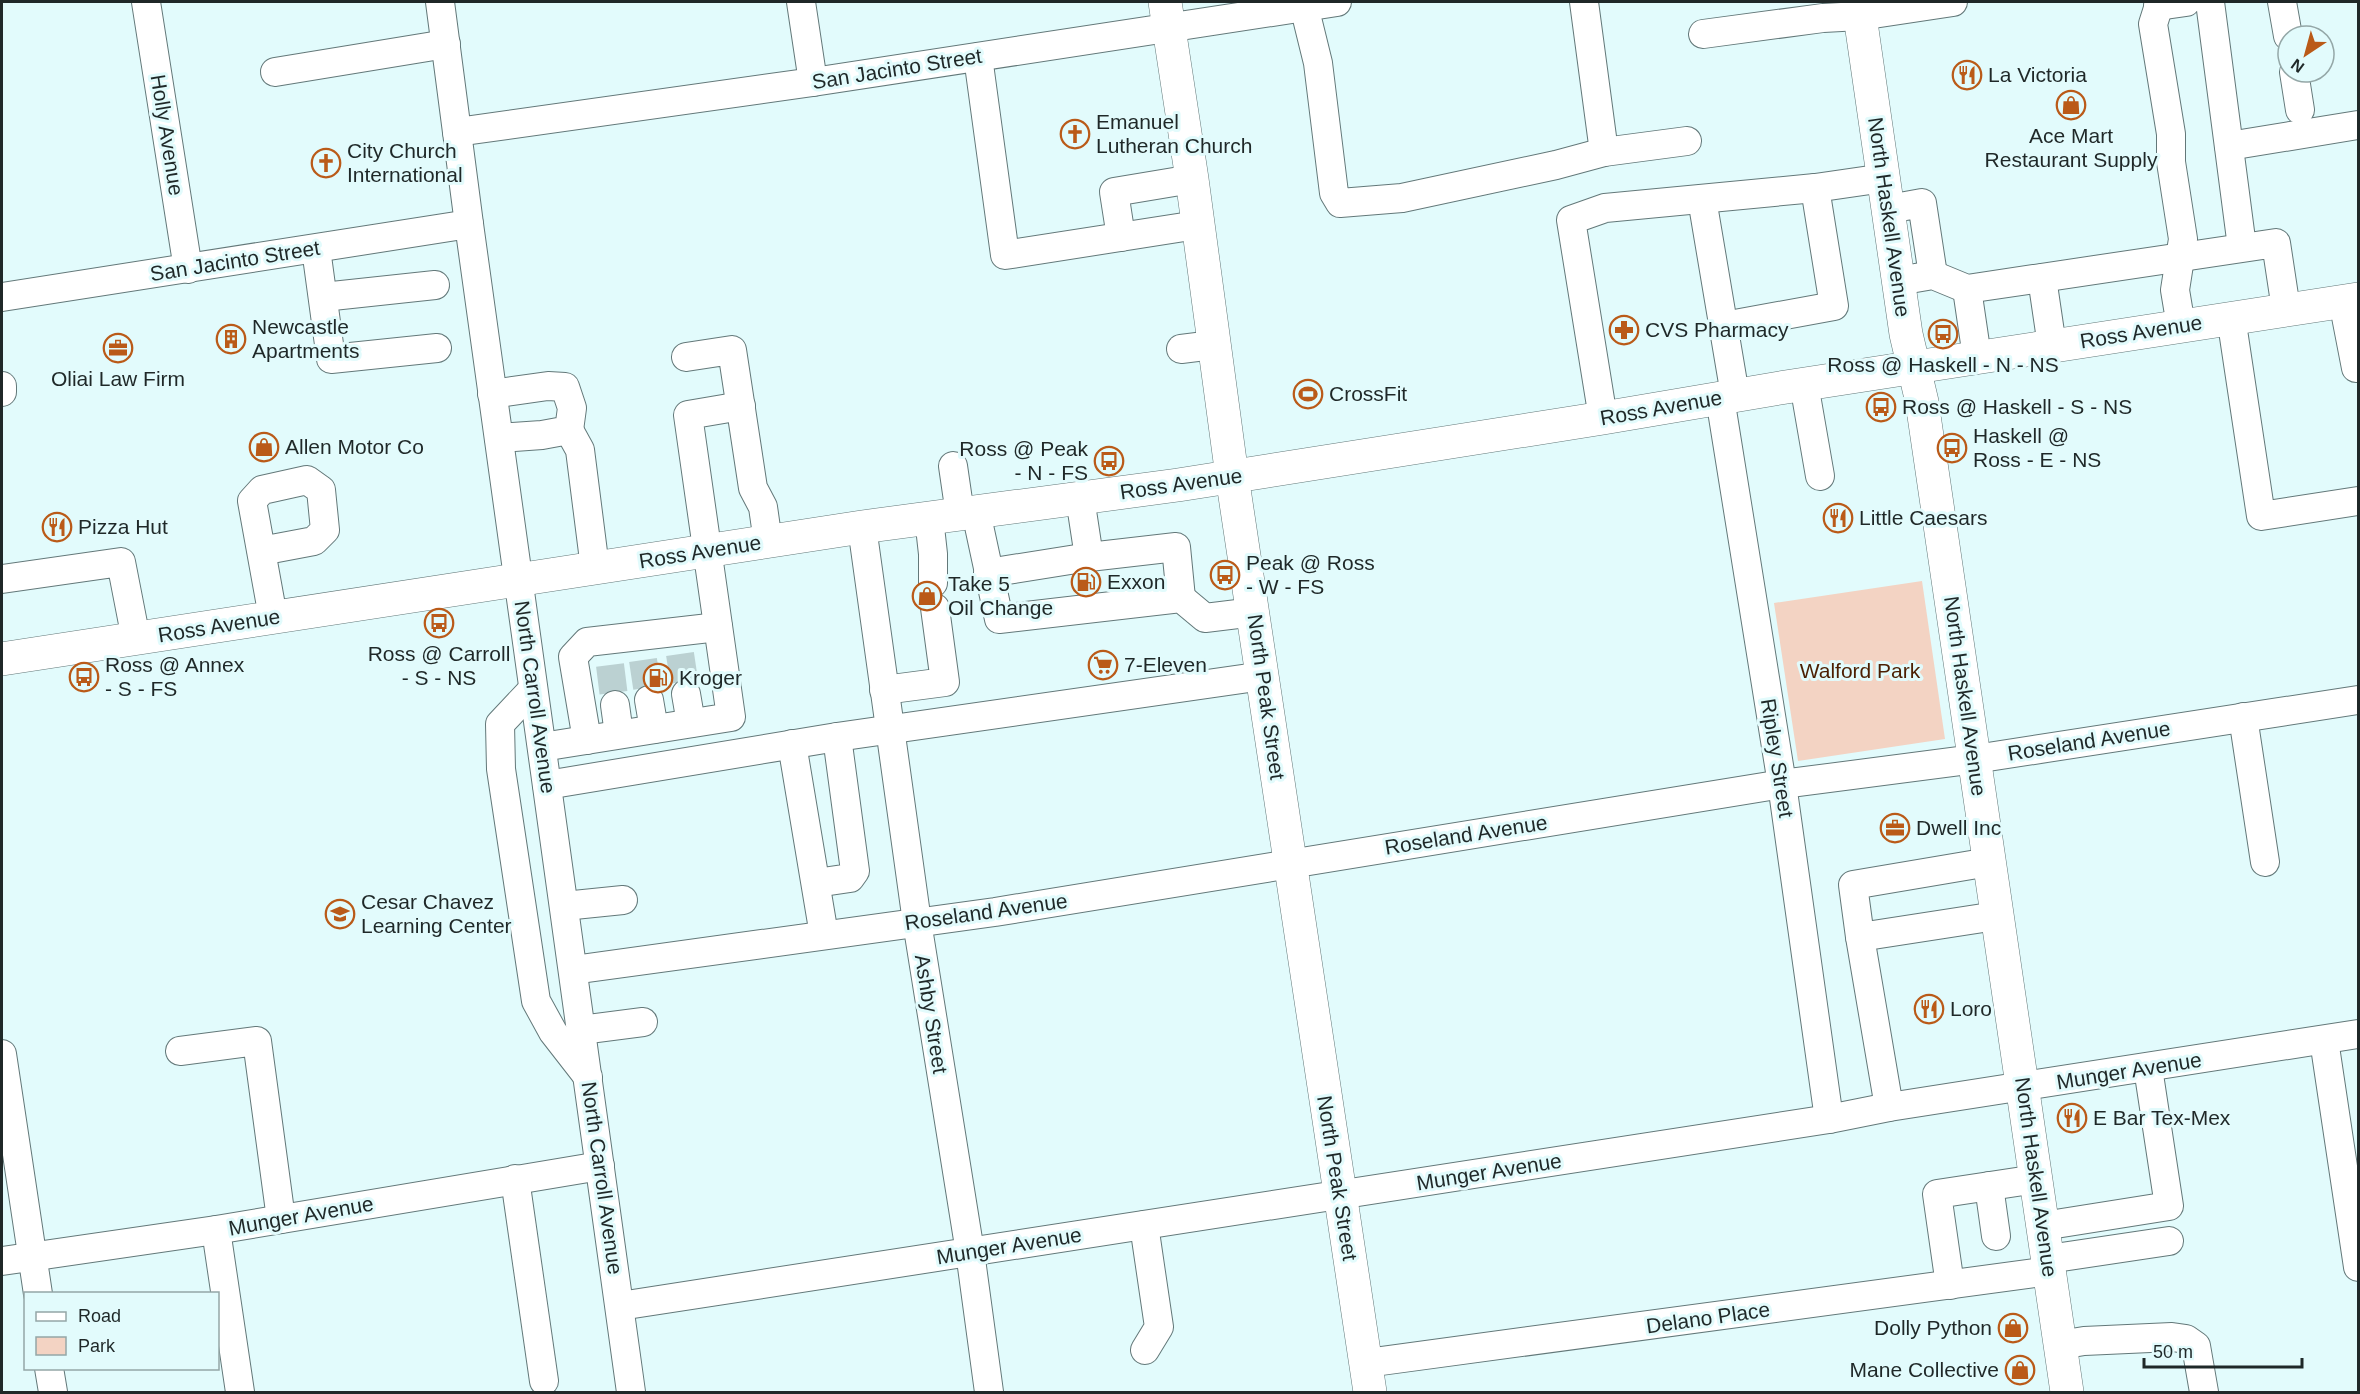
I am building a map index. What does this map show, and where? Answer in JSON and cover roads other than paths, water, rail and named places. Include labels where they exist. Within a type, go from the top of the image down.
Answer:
[{"type":"main road","name":"North Haskell Avenue","points":[[1859,9],[1906,334],[1922,402],[2067,1392]]},
{"type":"main road","name":"North Peak Street","points":[[1167,14],[1232,476],[1368,1378]]},
{"type":"main road","name":"Ross Avenue","points":[[2,659],[862,527],[1232,476],[1804,384],[2351,300]]},
{"type":"street","name":"Holly Avenue","points":[[146,2],[188,269]]},
{"type":"street","name":"North Carroll Avenue","points":[[440,2],[498,438],[631,1392]]},
{"type":"street","points":[[801,2],[813,82]]},
{"type":"street","name":"San Jacinto Street","points":[[457,132],[978,57],[1167,14],[1337,2]]},
{"type":"street","points":[[1584,2],[1604,152]]},
{"type":"street","points":[[1703,34],[1823,18],[1859,9],[1953,2]]},
{"type":"street","points":[[2210,2],[2242,247]]},
{"type":"street","points":[[2282,2],[2286,24]]},
{"type":"street","points":[[2168,3],[2153,24],[2171,134],[2171,162],[2183,239],[2175,290],[2181,326]]},
{"type":"street","points":[[1304,4],[1318,63],[1334,193],[1340,203],[1402,198],[1556,165],[1604,152],[1687,141]]},
{"type":"street","points":[[275,72],[446,44]]},
{"type":"street","points":[[978,57],[1005,255],[1197,225]]},
{"type":"street","points":[[2296,84],[2301,110]]},
{"type":"street","points":[[2229,146],[2358,124]]},
{"type":"street","points":[[1121,237],[1114,192],[1192,179]]},
{"type":"street","points":[[1724,326],[1834,306],[1815,188]]},
{"type":"street","points":[[1602,418],[1571,220],[1605,208],[1815,188],[1886,193],[1922,203],[1934,275]]},
{"type":"street","name":"Ripley Street","points":[[1702,199],[1724,326],[1727,397],[1829,1119]]},
{"type":"street","name":"San Jacinto Street","points":[[2,297],[469,224]]},
{"type":"street","points":[[1898,281],[1934,275],[1967,289],[2276,243],[2286,309]]},
{"type":"street","points":[[316,249],[331,358],[437,348]]},
{"type":"street","points":[[2042,278],[2052,346]]},
{"type":"street","points":[[322,297],[435,285]]},
{"type":"street","points":[[1967,289],[1977,357]]},
{"type":"street","points":[[2351,300],[2356,368]]},
{"type":"street","points":[[2231,317],[2261,516],[2358,501]]},
{"type":"street","points":[[1180,350],[1213,345]]},
{"type":"street","points":[[686,357],[732,350],[753,488],[763,507],[768,542]]},
{"type":"street","points":[[1804,384],[1820,476]]},
{"type":"street","points":[[2,386],[2,392]]},
{"type":"street","points":[[492,394],[539,387],[566,387],[572,408],[569,430],[580,450],[596,568]]},
{"type":"street","points":[[542,747],[731,717],[688,415],[741,406]]},
{"type":"street","points":[[498,438],[542,435],[569,430]]},
{"type":"street","points":[[953,466],[955,515],[988,573],[999,619],[1181,598]]},
{"type":"street","points":[[1080,498],[1089,557]]},
{"type":"street","points":[[884,690],[945,682],[934,595],[933,554],[955,515]]},
{"type":"street","name":"Ashby Street","points":[[862,527],[917,922],[970,1252],[988,1392]]},
{"type":"street","points":[[988,573],[1089,557],[1176,547],[1181,598],[1205,618],[1254,612]]},
{"type":"street","points":[[261,550],[273,617]]},
{"type":"street","points":[[2,579],[121,562],[136,639]]},
{"type":"street","points":[[587,740],[573,657],[587,642],[608,652],[678,643],[718,627]]},
{"type":"street","points":[[547,785],[837,737],[1263,676]]},
{"type":"street","points":[[533,689],[500,724],[501,769],[537,1001],[553,1032],[588,1077]]},
{"type":"street","points":[[686,694],[691,723]]},
{"type":"street","name":"Roseland Avenue","points":[[573,970],[995,912],[1782,784],[1975,759],[2358,699]]},
{"type":"street","points":[[649,700],[654,729]]},
{"type":"street","points":[[615,705],[619,735]]},
{"type":"street","points":[[2243,717],[2265,862]]},
{"type":"street","points":[[816,883],[850,878],[855,871],[837,737]]},
{"type":"street","points":[[792,744],[824,935]]},
{"type":"street","points":[[1889,1107],[1853,885],[1989,862]]},
{"type":"street","points":[[564,906],[623,900]]},
{"type":"street","points":[[1860,937],[1996,916]]},
{"type":"street","points":[[581,1030],[643,1022]]},
{"type":"street","name":"Munger Avenue","points":[[620,1306],[1340,1196],[1829,1119],[1889,1107],[2358,1035]]},
{"type":"street","points":[[2324,1040],[2358,1267]]},
{"type":"street","points":[[180,1051],[257,1041],[281,1219]]},
{"type":"street","points":[[2,1054],[38,1292]]},
{"type":"street","points":[[2043,1226],[2169,1206],[2148,1068]]},
{"type":"street","name":"Munger Avenue","points":[[2,1261],[216,1230],[600,1166]]},
{"type":"street","points":[[515,1179],[544,1380]]},
{"type":"street","points":[[1950,1285],[1937,1194],[2036,1179]]},
{"type":"street","points":[[1989,1186],[1996,1236]]},
{"type":"street","points":[[1144,1225],[1159,1327],[1145,1350]]},
{"type":"street","points":[[216,1230],[240,1392]]},
{"type":"street","name":"Delano Place","points":[[1368,1378],[1950,1285],[2169,1241]]},
{"type":"street","points":[[2060,1345],[2084,1341],[2172,1337],[2186,1339],[2196,1346],[2204,1392]]},
{"type":"street","points":[[49,1370],[53,1392]]},
{"type":"tunnel","points":[[680,654],[686,694]]},
{"type":"tunnel","points":[[643,660],[649,700]]},
{"type":"tunnel","points":[[610,665],[615,705]]},
{"type":"place","name":"La Victoria","points":[[1967,75]]},
{"type":"place","name":"Ace Mart Restaurant Supply","points":[[2071,105]]},
{"type":"place","name":"Emanuel Lutheran Church","points":[[1075,134]]},
{"type":"place","name":"City Church International","points":[[326,163]]},
{"type":"place","name":"CVS Pharmacy","points":[[1624,330]]},
{"type":"place","name":"Ross @ Haskell - N - NS","points":[[1943,334]]},
{"type":"place","name":"Newcastle Apartments","points":[[231,339]]},
{"type":"place","name":"Oliai Law Firm","points":[[118,348]]},
{"type":"place","name":"CrossFit","points":[[1308,394]]},
{"type":"place","name":"Ross @ Haskell - S - NS","points":[[1881,407]]},
{"type":"place","name":"Allen Motor Co","points":[[264,447]]},
{"type":"place","name":"Haskell @ Ross - E - NS","points":[[1952,448]]},
{"type":"place","name":"Ross @ Peak - N - FS","points":[[1109,461]]},
{"type":"place","name":"Little Caesars","points":[[1838,518]]},
{"type":"place","name":"Pizza Hut","points":[[57,527]]},
{"type":"place","name":"Peak @ Ross - W - FS","points":[[1225,575]]},
{"type":"place","name":"Exxon","points":[[1086,582]]},
{"type":"place","name":"Take 5 Oil Change","points":[[927,596]]},
{"type":"place","name":"Ross @ Carroll - S - NS","points":[[439,623]]},
{"type":"place","name":"7-Eleven","points":[[1103,665]]},
{"type":"place","name":"Ross @ Annex - S - FS","points":[[84,677]]},
{"type":"place","name":"Kroger","points":[[658,678]]},
{"type":"place","name":"Dwell Inc","points":[[1895,828]]},
{"type":"place","name":"Cesar Chavez Learning Center","points":[[340,914]]},
{"type":"place","name":"Loro","points":[[1929,1009]]},
{"type":"place","name":"E Bar Tex-Mex","points":[[2072,1118]]},
{"type":"place","name":"Dolly Python","points":[[2013,1328]]},
{"type":"place","name":"Mane Collective","points":[[2020,1370]]},
{"type":"park label","name":"Walford Park","points":[[1860,671]]}]
